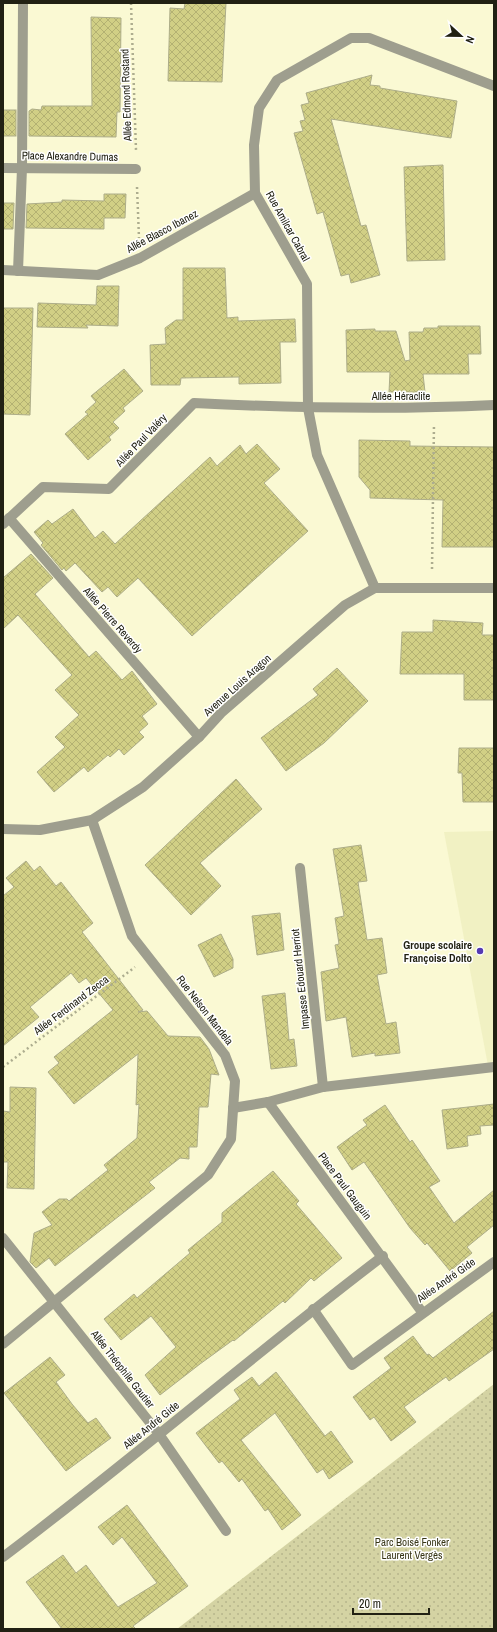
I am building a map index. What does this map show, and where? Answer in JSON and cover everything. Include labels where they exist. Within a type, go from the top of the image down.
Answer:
[{"type":"street","points":[[18,271],[22,168],[23,3]]},
{"type":"street","name":"Rue Amilcar Cabral","points":[[375,588],[316,455],[308,408],[307,284],[255,193],[254,145],[259,108],[277,80],[351,38],[369,38],[494,86]]},
{"type":"street","name":"Place Alexandre Dumas","points":[[3,168],[136,169]]},
{"type":"street","name":"Allée Blasco Ibanez","points":[[3,270],[98,275],[140,258],[255,193]]},
{"type":"street","name":"Allée Paul Valéry","points":[[6,521],[43,487],[109,489],[194,403],[308,408]]},
{"type":"street","name":"Allée Héraclite","points":[[308,408],[434,408],[494,405]]},
{"type":"street","name":"Allée Pierre Reverdy","points":[[6,521],[199,737]]},
{"type":"street","name":"Avenue Louis Aragon","points":[[3,829],[40,830],[92,820],[143,787],[199,737],[221,713],[345,605],[375,588],[494,588]]},
{"type":"street","name":"Rue Nelson Mandela","points":[[3,1344],[208,1175],[231,1139],[235,1081],[225,1055],[132,936],[92,820]]},
{"type":"street","name":"Impasse Edouard Herriot","points":[[300,868],[323,1087]]},
{"type":"street","points":[[233,1108],[268,1102],[323,1087],[494,1067]]},
{"type":"street","name":"Place Paul Gauguin","points":[[268,1102],[383,1256],[422,1312]]},
{"type":"street","name":"Allée Théophile Gautier","points":[[3,1238],[158,1434],[226,1531]]},
{"type":"street","name":"Allée André Gide","points":[[3,1557],[65,1511],[313,1309],[383,1256]]},
{"type":"street","name":"Allée André Gide","points":[[313,1309],[352,1365],[422,1312],[494,1262]]},
{"type":"path","name":"Allée Edmond Rostand","points":[[131,3],[140,258]]},
{"type":"path","points":[[432,587],[434,408]]},
{"type":"path","name":"Allée Ferdinand Zecca","points":[[3,1067],[149,956]]},
{"type":"shaded area","name":"Groupe scolaire Françoise Dolto","points":[[494,831],[494,1070],[489,1071],[444,832]]},
{"type":"green space","name":"Parc Boisé Fonker Laurent Vergès","points":[[494,1384],[494,1629],[177,1629]]},
{"type":"building","points":[[185,3],[226,3],[222,82],[168,81],[170,8],[184,9]]},
{"type":"building","points":[[91,17],[121,18],[120,112],[117,112],[116,137],[29,136],[29,111],[32,109],[41,110],[42,106],[92,106]]},
{"type":"building","points":[[372,75],[370,85],[457,101],[451,138],[331,119],[361,226],[366,225],[380,275],[351,283],[349,274],[341,276],[323,212],[317,214],[294,133],[303,131],[300,121],[305,120],[301,105],[309,103],[306,93]]},
{"type":"building","points":[[3,110],[16,110],[16,136],[3,136]]},
{"type":"building","points":[[443,165],[445,260],[407,261],[404,167]]},
{"type":"building","points":[[104,194],[126,194],[125,218],[104,218],[104,229],[26,228],[27,204],[62,202],[62,200],[104,201]]},
{"type":"building","points":[[3,203],[14,203],[13,229],[3,229]]},
{"type":"building","points":[[183,268],[225,268],[227,318],[238,317],[238,321],[295,319],[296,342],[280,342],[281,383],[239,384],[239,377],[181,378],[180,385],[151,385],[150,345],[166,344],[165,328],[176,320],[183,320]]},
{"type":"building","points":[[97,286],[119,286],[118,326],[86,325],[88,328],[37,327],[38,303],[96,305]]},
{"type":"building","points":[[3,308],[33,308],[30,415],[3,414]]},
{"type":"building","points":[[438,326],[480,326],[481,354],[468,354],[469,374],[423,374],[425,392],[389,392],[390,372],[347,372],[346,330],[375,329],[375,331],[396,331],[405,361],[410,360],[409,332],[423,332],[424,328],[438,328]]},
{"type":"building","points":[[124,369],[143,391],[123,408],[125,411],[113,422],[119,428],[109,437],[111,440],[88,460],[65,434],[88,414],[85,412],[96,402],[91,396]]},
{"type":"building","points":[[359,440],[410,441],[410,446],[494,447],[494,547],[442,547],[443,500],[370,498],[370,490],[359,477]]},
{"type":"building","points":[[257,444],[280,469],[264,483],[308,531],[192,636],[138,578],[117,597],[108,587],[102,592],[75,563],[66,571],[64,568],[62,570],[41,545],[43,543],[34,532],[48,520],[52,524],[73,509],[95,538],[103,531],[115,544],[210,457],[217,466],[240,445],[246,454]]},
{"type":"building","points":[[31,554],[53,578],[35,594],[89,657],[96,651],[122,680],[132,671],[157,704],[142,716],[148,724],[139,732],[144,737],[124,755],[119,749],[110,757],[108,755],[88,772],[84,767],[54,792],[37,772],[65,747],[55,737],[79,715],[55,690],[72,675],[18,615],[3,629],[3,578]]},
{"type":"building","points":[[433,620],[483,623],[482,635],[494,635],[494,700],[464,700],[464,674],[400,674],[402,632],[433,632]]},
{"type":"building","points":[[337,668],[368,701],[324,743],[286,771],[261,738],[318,695],[313,689]]},
{"type":"building","points":[[459,748],[494,748],[494,802],[463,802],[462,773],[458,773]]},
{"type":"building","points":[[236,779],[262,809],[200,863],[221,886],[191,915],[145,865]]},
{"type":"building","points":[[361,845],[367,881],[358,882],[367,940],[382,938],[387,973],[377,975],[386,1024],[396,1022],[400,1053],[375,1056],[375,1053],[352,1057],[346,1017],[326,1021],[321,972],[339,968],[335,945],[339,944],[335,918],[344,916],[333,849]]},
{"type":"building","points":[[26,861],[34,871],[40,866],[56,886],[61,882],[93,923],[82,932],[143,1010],[138,1012],[147,1011],[168,1036],[200,1037],[209,1049],[219,1075],[211,1074],[208,1107],[199,1107],[197,1147],[189,1147],[189,1159],[180,1158],[149,1182],[155,1188],[55,1266],[49,1258],[36,1268],[30,1262],[34,1233],[52,1225],[42,1212],[59,1199],[67,1199],[69,1201],[108,1170],[104,1165],[137,1138],[139,1104],[136,1105],[138,1054],[74,1104],[48,1072],[59,1063],[54,1057],[113,1010],[86,978],[79,983],[71,973],[30,1007],[39,1017],[3,1046],[3,896],[14,887],[6,878]]},
{"type":"building","points":[[280,913],[284,950],[257,955],[252,916]]},
{"type":"building","points":[[221,934],[233,959],[233,968],[214,977],[198,945]]},
{"type":"building","points":[[285,993],[289,1040],[294,1039],[297,1066],[271,1069],[262,996]]},
{"type":"building","points":[[10,1087],[36,1088],[34,1189],[7,1188],[8,1162],[3,1162],[3,1111],[10,1112]]},
{"type":"building","points":[[494,1104],[494,1125],[480,1126],[481,1134],[467,1136],[468,1146],[447,1149],[442,1110]]},
{"type":"building","points":[[385,1105],[410,1142],[412,1140],[440,1181],[429,1187],[454,1223],[494,1190],[494,1225],[467,1247],[472,1253],[450,1271],[427,1243],[425,1245],[410,1228],[364,1162],[352,1170],[337,1147],[367,1125],[363,1120]]},
{"type":"building","points":[[273,1171],[299,1201],[296,1204],[342,1258],[314,1281],[311,1278],[285,1303],[283,1301],[234,1341],[233,1340],[200,1364],[160,1395],[145,1375],[176,1347],[151,1316],[121,1340],[104,1319],[134,1294],[137,1298],[190,1253],[188,1250],[222,1222],[222,1213]]},
{"type":"building","points":[[494,1311],[494,1349],[449,1381],[446,1377],[404,1407],[416,1422],[391,1441],[374,1417],[370,1420],[353,1397],[391,1368],[384,1358],[413,1336],[427,1355],[429,1354],[433,1358]]},
{"type":"building","points":[[50,1357],[65,1375],[56,1382],[72,1404],[88,1423],[96,1418],[111,1438],[66,1471],[4,1393]]},
{"type":"building","points":[[276,1372],[325,1436],[331,1431],[353,1462],[329,1479],[323,1469],[317,1473],[275,1413],[241,1440],[301,1515],[282,1530],[268,1509],[265,1511],[242,1479],[239,1482],[222,1461],[219,1463],[196,1433],[240,1399],[234,1390],[252,1377],[259,1386]]},
{"type":"building","points":[[127,1505],[188,1586],[133,1626],[136,1629],[62,1629],[26,1582],[63,1555],[76,1573],[86,1565],[118,1607],[157,1583],[122,1537],[113,1545],[98,1527]]},
{"type":"place","name":"Groupe scolaire Françoise Dolto","points":[[480,951]]}]
